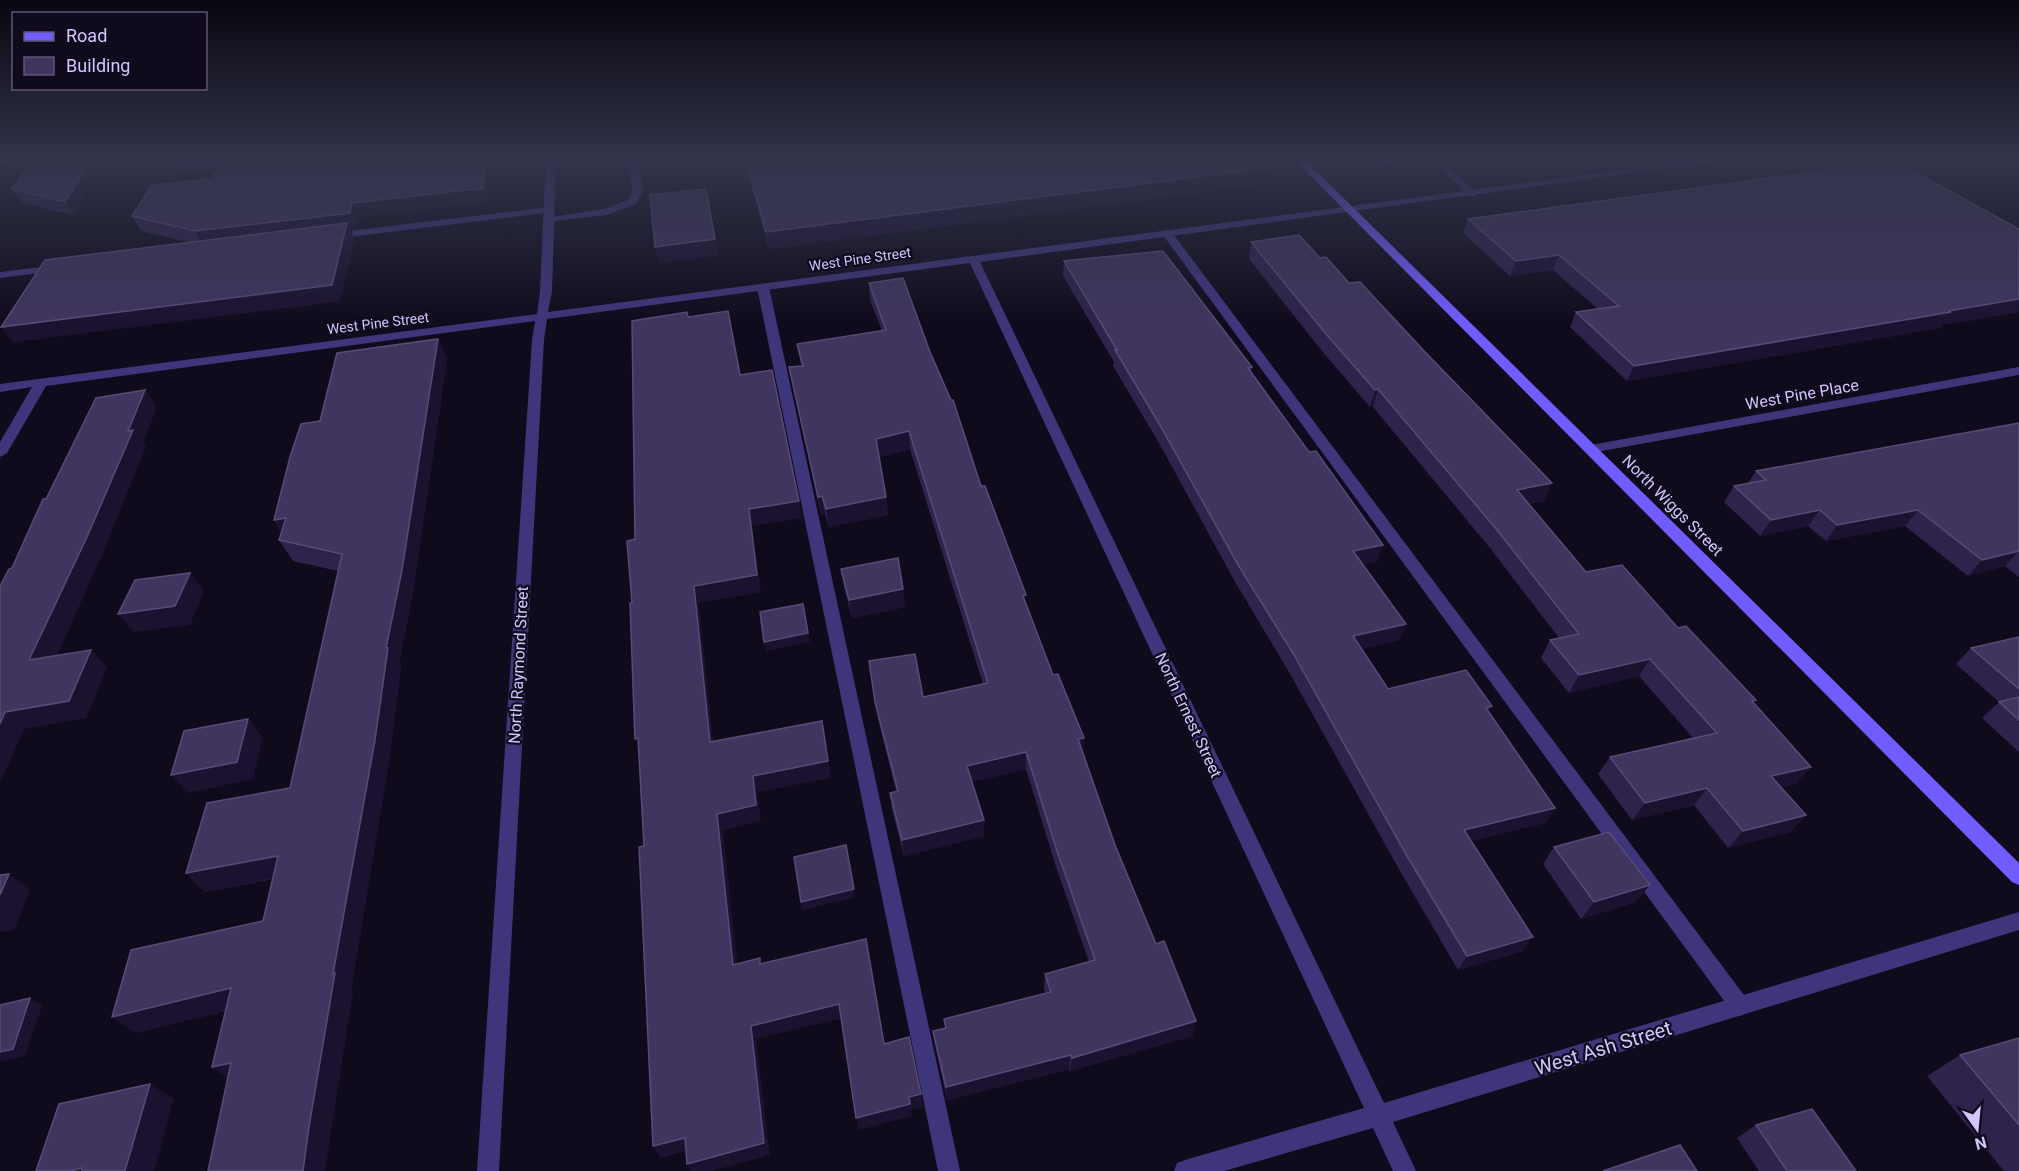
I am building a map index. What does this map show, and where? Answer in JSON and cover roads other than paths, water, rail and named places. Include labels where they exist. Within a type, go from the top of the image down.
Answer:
[{"type":"street","name":"North Raymond Street","points":[[488,1171],[538,340],[542,317],[549,215]]},
{"type":"street","points":[[315,238],[556,215]]},
{"type":"street","name":"West Pine Street","points":[[0,388],[1312,215]]},
{"type":"street","name":"North Wiggs Street","points":[[1354,215],[2019,876]]},
{"type":"street","points":[[1167,233],[1740,1006]]},
{"type":"street","name":"North Ernest Street","points":[[973,259],[1406,1171]]},
{"type":"street","points":[[0,275],[70,267]]},
{"type":"street","points":[[763,287],[949,1171]]},
{"type":"street","name":"West Pine Place","points":[[1591,449],[2019,371]]},
{"type":"street","points":[[0,453],[41,382]]},
{"type":"street","name":"West Ash Street","points":[[1185,1171],[1379,1115],[2019,921]]}]
